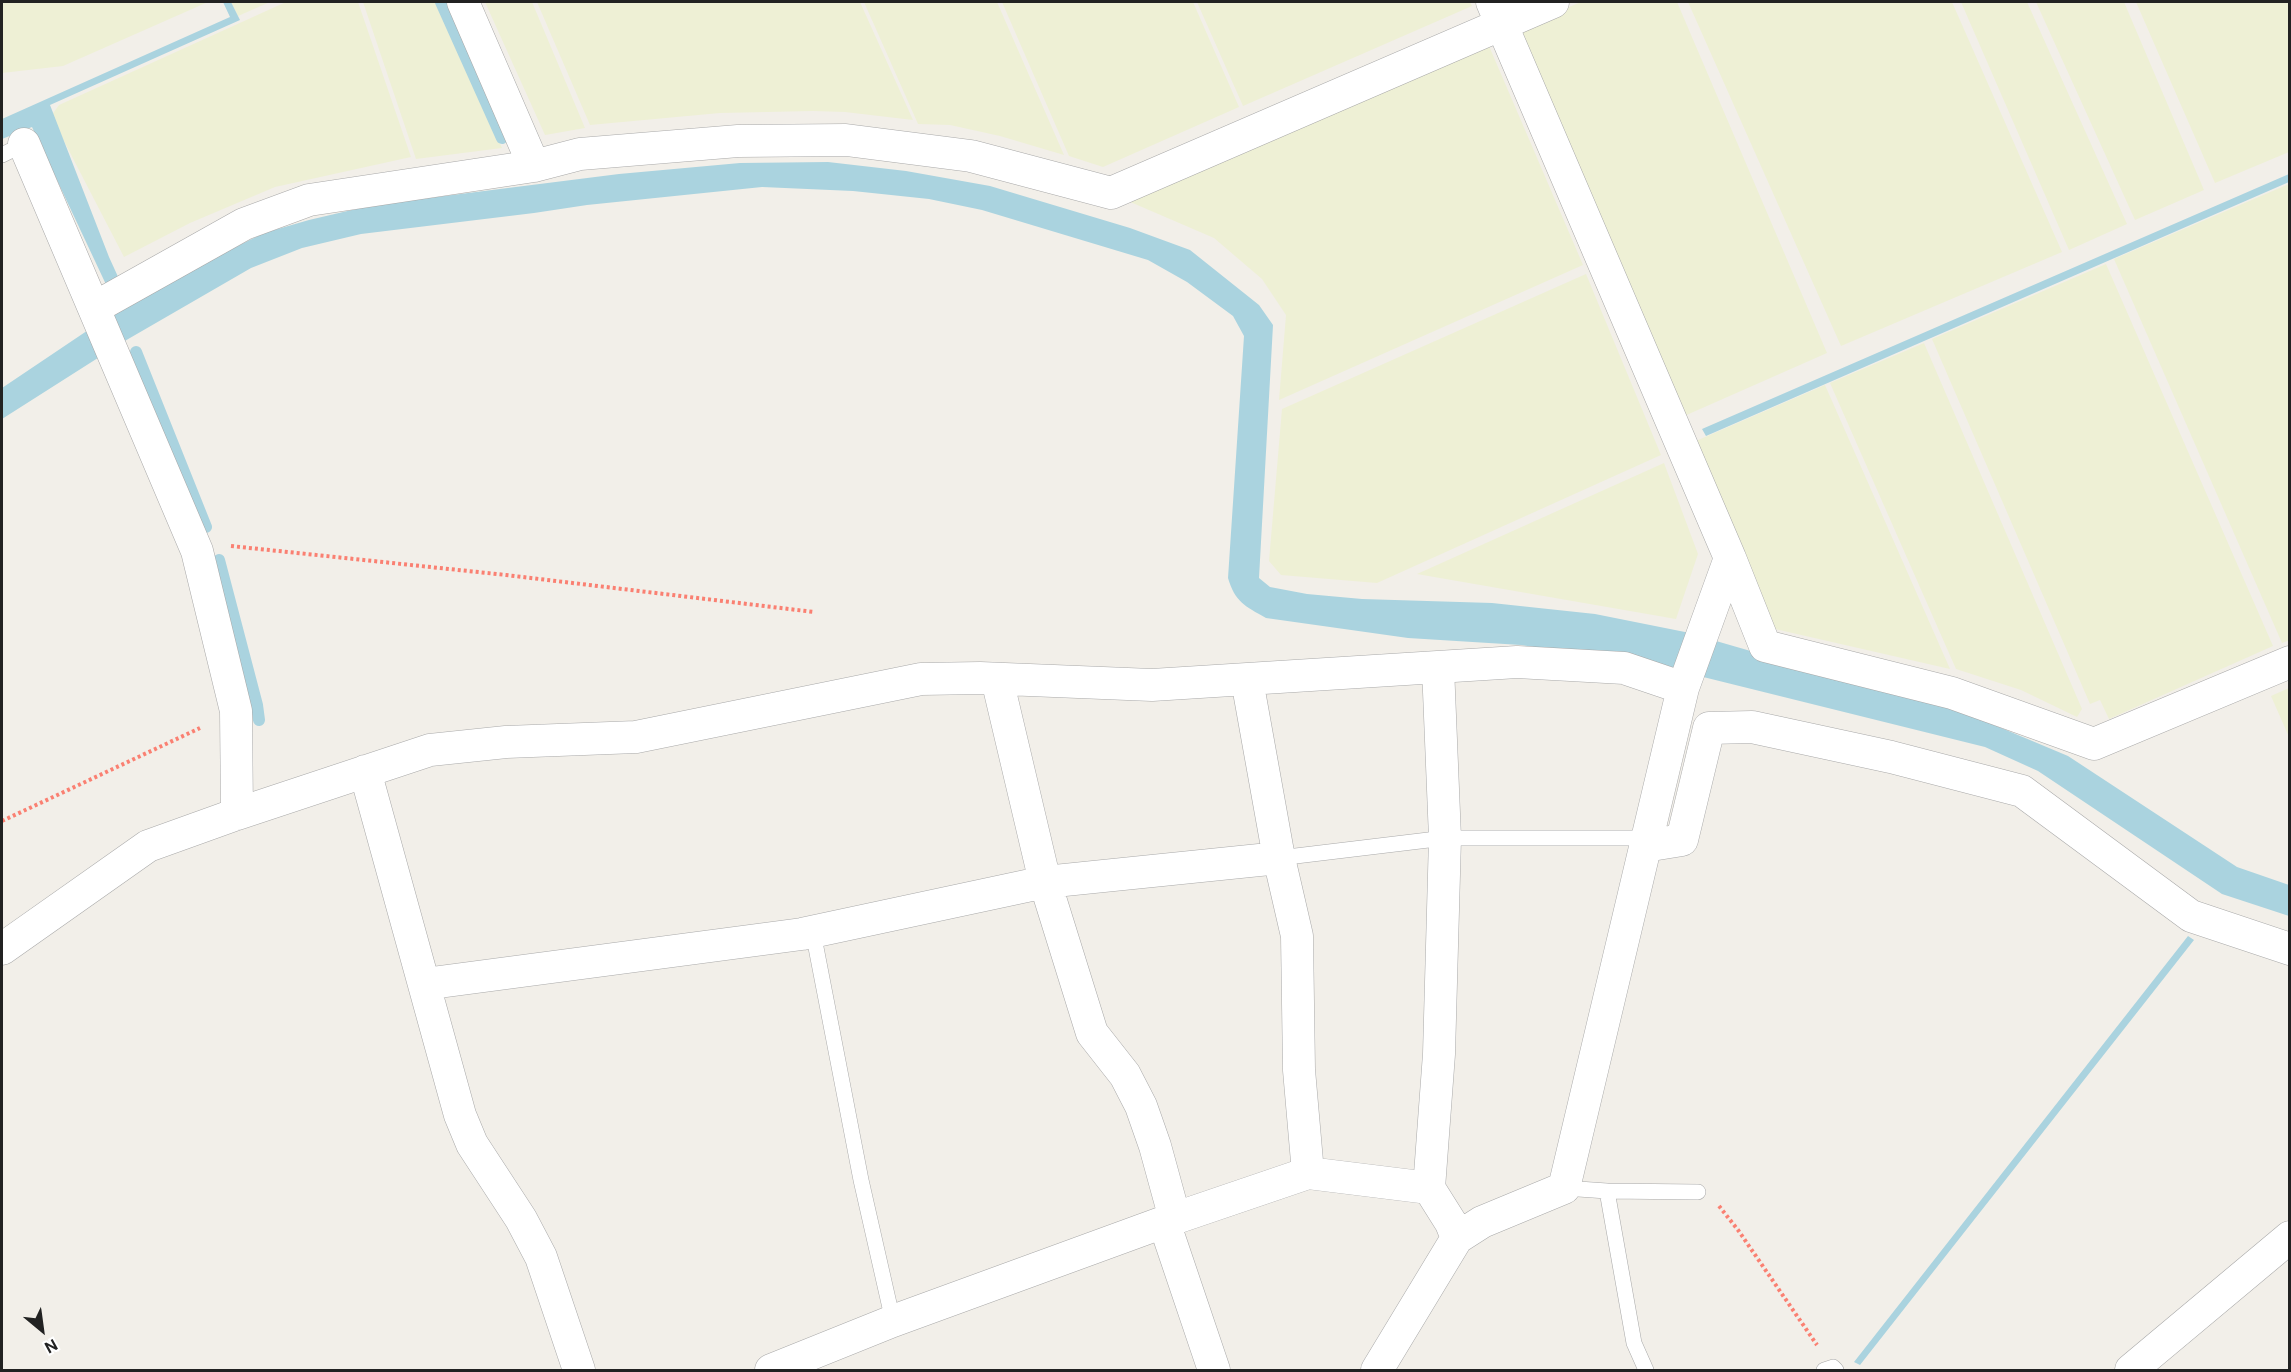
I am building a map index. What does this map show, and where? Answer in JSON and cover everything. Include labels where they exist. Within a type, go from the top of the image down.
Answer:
[{"type":"street","points":[[463,2],[534,166]]},
{"type":"street","points":[[95,312],[244,224],[309,200],[534,166],[580,154],[738,141],[846,140],[971,156],[1111,193],[1497,13],[1553,2]]},
{"type":"street","points":[[1497,13],[1730,558],[1765,646],[1952,693],[2094,744],[2289,662]]},
{"type":"street","points":[[13,150],[95,312],[197,551],[236,711],[237,814]]},
{"type":"street","points":[[1377,1371],[1457,1238],[1482,1222],[1564,1188],[1683,688],[1730,558]]},
{"type":"street","points":[[2,949],[148,846],[430,750],[506,742],[636,737],[921,679],[997,679],[1152,685],[1517,662],[1624,668],[1683,688]]},
{"type":"street","points":[[1438,667],[1445,838],[1439,1054],[1429,1188],[1451,1223],[1457,1238]]},
{"type":"street","points":[[997,679],[1045,882],[1092,1033],[1125,1075],[1141,1106],[1155,1146],[1170,1220],[1214,1371]]},
{"type":"street","points":[[1247,680],[1279,858],[1297,936],[1299,1070],[1308,1173]]},
{"type":"street","points":[[1646,842],[1682,840],[1709,728],[1752,727],[1891,757],[2022,791],[2191,916],[2289,949]]},
{"type":"street","points":[[365,771],[460,1115],[472,1144],[521,1220],[541,1257],[579,1371]]},
{"type":"street","points":[[424,984],[813,932],[1045,882],[1279,858]]},
{"type":"street","points":[[771,1371],[893,1321],[1170,1220],[1308,1173],[1429,1188]]},
{"type":"street","points":[[2131,1371],[2289,1237]]},
{"type":"lane","points":[[1279,858],[1445,838],[1646,842]]},
{"type":"lane","points":[[813,932],[861,1180],[893,1321]]},
{"type":"lane","points":[[1564,1188],[1698,1192]]},
{"type":"lane","points":[[1607,1191],[1634,1343],[1646,1371]]},
{"type":"path","points":[[192,542],[506,574],[814,612]]},
{"type":"path","points":[[2,821],[236,711]]},
{"type":"path","points":[[1698,1192],[1716,1202],[1738,1230],[1831,1370]]},
{"type":"green space","points":[[2,2],[208,2],[63,66],[2,73]]},
{"type":"green space","points":[[231,2],[270,2],[238,16]]},
{"type":"green space","points":[[286,2],[358,2],[411,157],[275,187],[190,223],[124,257],[51,116],[59,105]]},
{"type":"green space","points":[[363,2],[436,2],[502,148],[416,159]]},
{"type":"green space","points":[[485,2],[532,2],[585,128],[545,135]]},
{"type":"green space","points":[[537,2],[860,2],[913,120],[845,112],[813,111],[720,113],[590,125]]},
{"type":"green space","points":[[864,2],[997,2],[1064,155],[1000,136],[950,125],[918,124]]},
{"type":"green space","points":[[1002,2],[1193,2],[1239,107],[1103,167],[1069,156]]},
{"type":"green space","points":[[1197,2],[1470,2],[1472,6],[1243,106]]},
{"type":"green space","points":[[1581,2],[1677,2],[1827,353],[1682,417],[1518,39],[1524,26]]},
{"type":"green space","points":[[1688,2],[1952,2],[2062,252],[1841,346]]},
{"type":"green space","points":[[1961,2],[2027,2],[2127,224],[2069,250]]},
{"type":"green space","points":[[2036,2],[2124,2],[2204,190],[2135,220]]},
{"type":"green space","points":[[2136,2],[2289,2],[2289,152],[2215,183]]},
{"type":"green space","points":[[1489,46],[1583,265],[1279,400],[1286,315],[1262,279],[1214,238],[1128,201]]},
{"type":"green space","points":[[2289,184],[2290,640],[2282,643],[2114,259]]},
{"type":"green space","points":[[2106,264],[2273,646],[2109,719],[2100,700],[2090,704],[1932,339]]},
{"type":"green space","points":[[1586,274],[1661,455],[1377,583],[1281,575],[1269,561],[1282,409]]},
{"type":"green space","points":[[1924,343],[2082,709],[2077,717],[2021,690],[1956,669],[1830,383]]},
{"type":"green space","points":[[1825,385],[1950,669],[1775,629],[1696,441]]},
{"type":"green space","points":[[1664,463],[1698,554],[1676,619],[1417,574]]},
{"type":"green space","points":[[2289,688],[2289,737],[2271,696]]},
{"type":"water","points":[[223,2],[231,2],[240,20],[50,105],[109,257],[130,303],[193,268],[264,233],[373,205],[619,174],[740,163],[828,162],[906,171],[990,186],[1130,228],[1190,250],[1259,305],[1273,325],[1259,578],[1270,587],[1307,594],[1362,599],[1492,603],[1595,614],[1685,632],[1968,714],[2068,756],[2237,867],[2289,885],[2289,916],[2222,894],[2038,771],[1985,747],[1667,668],[1521,645],[1408,638],[1266,618],[1238,598],[1228,578],[1244,336],[1233,316],[1187,282],[1148,260],[982,210],[929,199],[853,191],[762,187],[587,205],[361,234],[302,248],[251,268],[123,342],[2,419],[2,388],[118,310],[32,127],[2,139],[2,119],[230,17]]},
{"type":"water","points":[[2289,174],[2289,182],[1706,436],[1702,429]]},
{"type":"water","points":[[2188,936],[2194,940],[1860,1365],[1854,1362]]},
{"type":"waterway","points":[[441,2],[502,138]]},
{"type":"waterway","points":[[136,352],[206,527]]},
{"type":"waterway","points":[[219,560],[259,720]]}]
